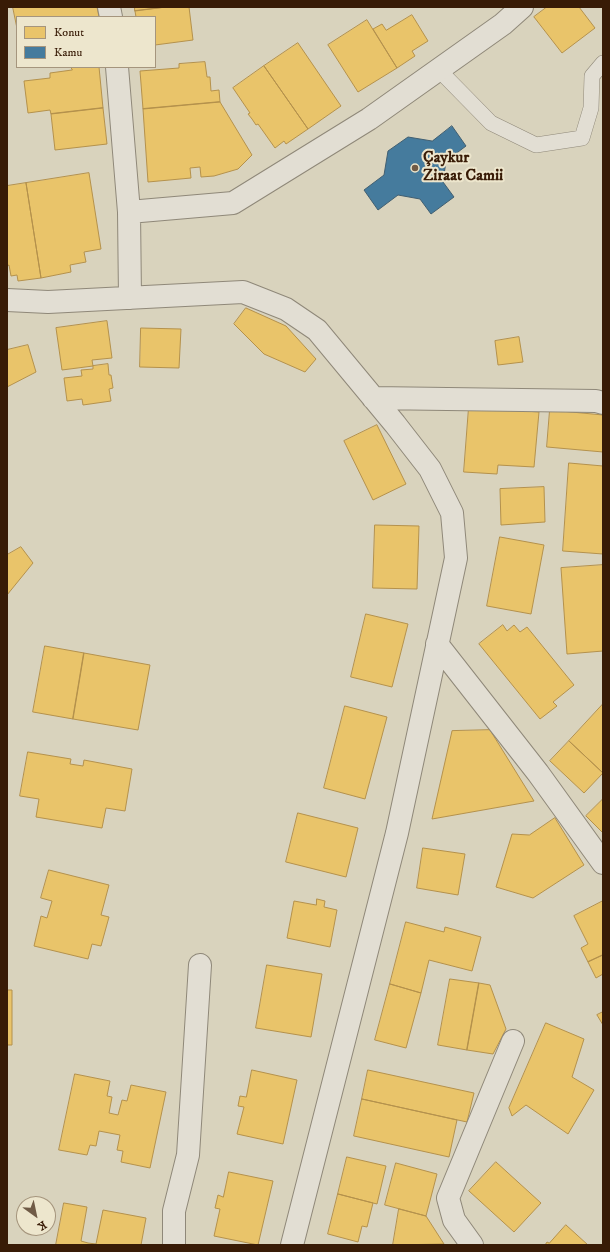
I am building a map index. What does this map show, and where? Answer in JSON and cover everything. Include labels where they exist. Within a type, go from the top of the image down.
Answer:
[{"type":"street","points":[[129,212],[233,203],[368,119],[503,24],[522,7]]},
{"type":"street","points":[[117,68],[129,212],[130,298]]},
{"type":"street","points":[[7,300],[48,302],[243,292],[286,309],[317,330],[373,398],[430,469],[452,513],[456,558],[397,833],[292,1245]]},
{"type":"street","points":[[373,398],[603,403]]},
{"type":"street","points":[[437,644],[538,773],[603,863]]},
{"type":"street","points":[[174,1245],[174,1211],[188,1155],[200,965]]},
{"type":"street","points":[[472,1245],[454,1220],[448,1198],[513,1041]]},
{"type":"lane","points":[[439,70],[491,123],[536,145],[582,138],[591,108],[592,76],[603,63]]},
{"type":"building: Konut","points":[[13,7],[97,7],[99,16],[16,16],[16,23]]},
{"type":"building: Konut","points":[[135,7],[166,7],[135,11]]},
{"type":"building: Konut","points":[[166,7],[189,7],[193,40],[156,45],[156,16],[136,16],[135,11]]},
{"type":"building: Konut","points":[[547,7],[579,7],[595,28],[562,53],[534,17]]},
{"type":"building: Konut","points":[[412,15],[428,41],[412,51],[415,56],[397,68],[373,29],[382,24],[386,30]]},
{"type":"building: Konut","points":[[367,20],[397,68],[358,92],[328,45]]},
{"type":"building: Konut","points":[[298,43],[341,106],[308,129],[264,66]]},
{"type":"building: Konut","points":[[205,62],[207,77],[210,77],[211,91],[219,90],[220,102],[143,109],[140,71],[179,68],[179,64]]},
{"type":"building: Konut","points":[[264,66],[308,129],[286,144],[284,141],[275,148],[258,124],[256,125],[248,114],[250,113],[233,88]]},
{"type":"building: Konut","points":[[71,68],[99,68],[103,108],[51,114],[50,110],[28,113],[24,81],[50,78],[50,73],[72,70]]},
{"type":"building: Konut","points":[[220,102],[252,155],[238,169],[214,176],[201,177],[200,167],[190,168],[191,178],[148,182],[143,109]]},
{"type":"building: Konut","points":[[103,108],[107,144],[55,150],[51,114]]},
{"type":"building: Konut","points":[[89,173],[101,249],[84,252],[86,262],[70,265],[71,272],[41,278],[26,183]]},
{"type":"building: Konut","points":[[26,183],[41,278],[18,281],[17,275],[11,276],[9,265],[7,266],[7,186]]},
{"type":"building: Konut","points":[[246,308],[286,326],[316,359],[305,372],[264,354],[234,324]]},
{"type":"building: Konut","points":[[107,321],[112,358],[92,360],[93,366],[62,370],[56,328]]},
{"type":"building: Konut","points":[[141,328],[181,329],[179,368],[140,367]]},
{"type":"building: Konut","points":[[519,337],[523,362],[498,365],[495,341]]},
{"type":"building: Konut","points":[[28,345],[36,372],[7,387],[7,350]]},
{"type":"building: Konut","points":[[108,364],[109,375],[111,375],[113,388],[109,389],[111,401],[83,405],[82,399],[67,401],[64,378],[82,376],[81,370],[93,369],[93,366]]},
{"type":"building: Konut","points":[[469,407],[539,412],[534,467],[498,465],[497,474],[464,472]]},
{"type":"building: Konut","points":[[550,410],[603,415],[603,452],[547,447]]},
{"type":"building: Konut","points":[[377,425],[406,484],[373,500],[344,441]]},
{"type":"building: Konut","points":[[569,463],[603,466],[603,554],[563,551]]},
{"type":"building: Konut","points":[[544,487],[545,522],[501,525],[500,489]]},
{"type":"building: Konut","points":[[375,525],[419,526],[417,589],[373,588]]},
{"type":"building: Konut","points":[[500,537],[544,545],[531,614],[487,606]]},
{"type":"building: Konut","points":[[21,547],[33,563],[7,595],[7,555]]},
{"type":"building: Konut","points":[[603,565],[603,651],[567,654],[561,568]]},
{"type":"building: Konut","points":[[366,614],[408,624],[392,687],[351,677]]},
{"type":"building: Konut","points":[[503,625],[507,631],[514,625],[520,632],[527,627],[574,685],[553,702],[557,706],[540,719],[479,644]]},
{"type":"building: Konut","points":[[45,646],[84,653],[73,719],[33,712]]},
{"type":"building: Konut","points":[[84,653],[150,665],[138,730],[73,719]]},
{"type":"building: Konut","points":[[603,704],[603,773],[569,741]]},
{"type":"building: Konut","points":[[345,706],[387,717],[365,799],[324,788]]},
{"type":"building: Konut","points":[[490,730],[534,801],[432,819],[452,731]]},
{"type":"building: Konut","points":[[569,741],[603,773],[584,793],[550,761]]},
{"type":"building: Konut","points":[[28,752],[71,759],[70,764],[83,766],[84,760],[132,769],[125,811],[106,808],[102,828],[36,817],[39,799],[20,796]]},
{"type":"building: Konut","points":[[603,799],[603,833],[586,816]]},
{"type":"building: Konut","points":[[298,813],[358,828],[346,877],[286,862]]},
{"type":"building: Konut","points":[[555,818],[584,865],[533,898],[496,887],[512,834],[529,835]]},
{"type":"building: Konut","points":[[423,848],[465,854],[458,895],[417,888]]},
{"type":"building: Konut","points":[[49,870],[109,885],[101,915],[109,917],[101,946],[92,944],[88,959],[34,946],[41,916],[47,918],[52,901],[41,898]]},
{"type":"building: Konut","points":[[317,899],[325,901],[324,907],[337,910],[330,947],[287,938],[294,901],[316,905]]},
{"type":"building: Konut","points":[[603,901],[603,955],[588,962],[581,948],[588,944],[574,916]]},
{"type":"building: Konut","points":[[406,922],[444,932],[445,927],[481,937],[472,971],[429,960],[421,993],[390,984]]},
{"type":"building: Konut","points":[[603,955],[603,974],[596,978],[588,962]]},
{"type":"building: Konut","points":[[267,965],[322,974],[311,1037],[256,1028]]},
{"type":"building: Konut","points":[[450,979],[479,983],[467,1050],[438,1045]]},
{"type":"building: Konut","points":[[479,983],[490,985],[506,1029],[493,1054],[467,1050]]},
{"type":"building: Konut","points":[[390,984],[421,993],[406,1048],[375,1040]]},
{"type":"building: Konut","points":[[7,990],[12,990],[12,1045],[7,1045]]},
{"type":"building: Konut","points":[[603,1012],[603,1025],[597,1015]]},
{"type":"building: Konut","points":[[546,1023],[584,1039],[572,1077],[594,1090],[568,1134],[526,1105],[512,1116],[509,1108]]},
{"type":"building: Konut","points":[[252,1070],[297,1080],[283,1144],[237,1134],[244,1107],[238,1106],[240,1096],[246,1097]]},
{"type":"building: Konut","points":[[368,1070],[474,1093],[467,1122],[362,1099]]},
{"type":"building: Konut","points":[[75,1074],[110,1081],[107,1096],[112,1097],[109,1113],[118,1115],[122,1100],[127,1101],[131,1085],[166,1092],[150,1168],[121,1162],[123,1151],[117,1150],[120,1135],[99,1131],[96,1146],[90,1145],[87,1155],[59,1150]]},
{"type":"building: Konut","points":[[362,1099],[457,1120],[449,1157],[354,1136]]},
{"type":"building: Konut","points":[[347,1157],[386,1166],[377,1204],[338,1194]]},
{"type":"building: Konut","points":[[496,1162],[541,1203],[514,1232],[469,1191]]},
{"type":"building: Konut","points":[[396,1163],[437,1174],[426,1216],[385,1205]]},
{"type":"building: Konut","points":[[229,1172],[273,1181],[258,1245],[214,1236],[220,1209],[215,1208],[218,1195],[223,1197]]},
{"type":"building: Konut","points":[[338,1194],[373,1203],[367,1227],[362,1226],[358,1242],[328,1234]]},
{"type":"building: Konut","points":[[64,1203],[87,1207],[81,1241],[88,1243],[96,1244],[103,1210],[146,1218],[141,1245],[56,1245]]},
{"type":"building: Konut","points":[[399,1209],[426,1216],[444,1244],[393,1245]]},
{"type":"building: Konut","points":[[566,1225],[588,1245],[545,1245],[547,1242],[549,1243]]},
{"type":"building: Kamu","name":"Çaykur Ziraat Camii","points":[[452,126],[466,146],[446,161],[443,182],[454,197],[431,214],[420,199],[398,195],[378,210],[364,190],[384,175],[388,151],[408,137],[432,141]]},
{"type":"place","name":"Çaykur Ziraat Camii","points":[[415,168]]}]
